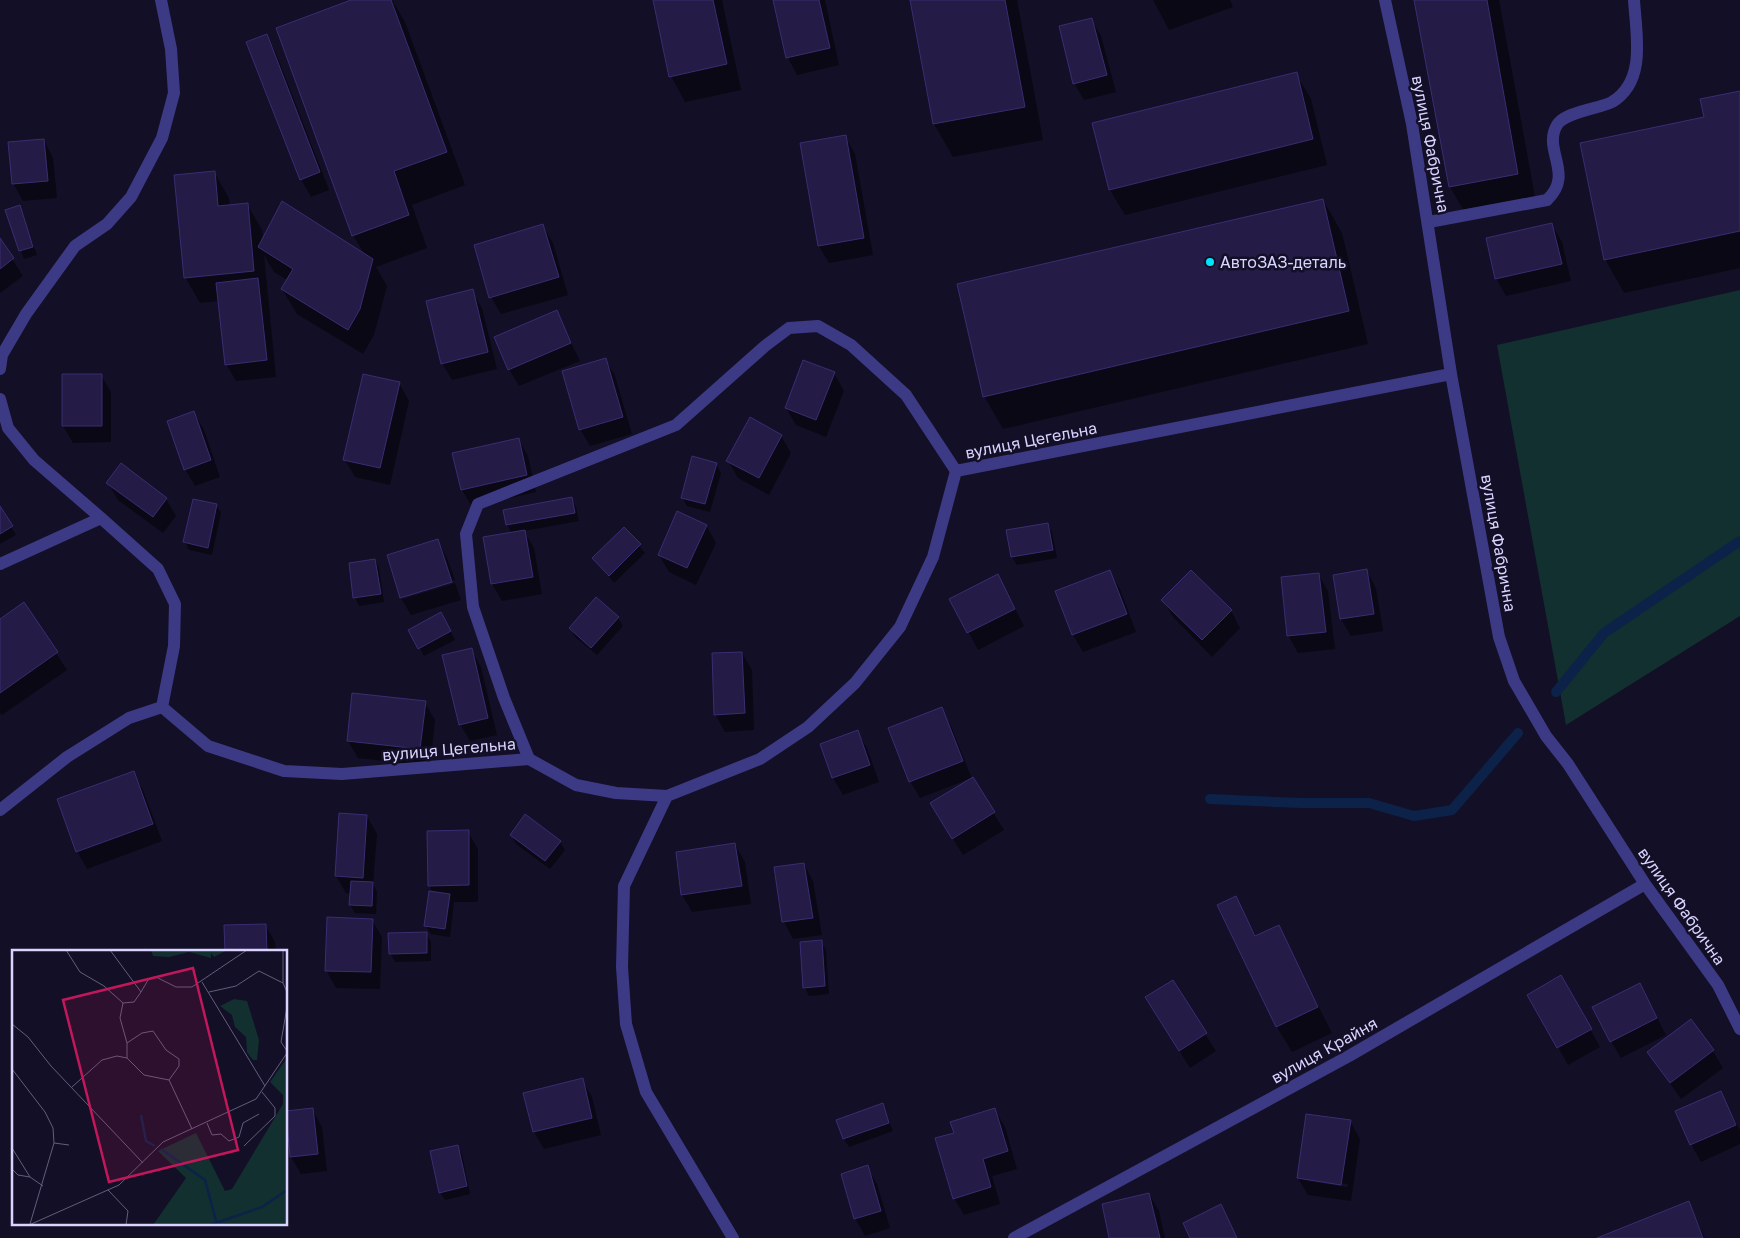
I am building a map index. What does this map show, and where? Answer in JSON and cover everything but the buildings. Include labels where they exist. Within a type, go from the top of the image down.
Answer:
[{"type":"street","points":[[0,369],[2,356],[26,314],[75,246],[107,224],[131,197],[162,138],[174,93],[171,49],[161,0]]},
{"type":"street","name":"вулиця Фабрична","points":[[1385,0],[1412,124],[1429,222],[1451,374],[1499,637],[1505,657],[1514,681],[1546,736],[1568,764],[1645,884],[1718,985],[1740,1029]]},
{"type":"street","points":[[1429,222],[1547,200],[1555,192],[1560,178],[1553,136],[1557,124],[1567,117],[1612,102],[1629,88],[1637,64],[1634,0]]},
{"type":"street","points":[[529,759],[504,698],[473,607],[466,534],[478,504],[676,425],[765,346],[789,328],[818,326],[852,345],[906,395],[956,471]]},
{"type":"street","name":"вулиця Цегельна","points":[[162,707],[208,746],[284,771],[342,774],[529,759],[576,785],[616,793],[667,796],[760,759],[808,727],[855,683],[900,627],[933,557],[956,471],[1451,374]]},
{"type":"street","points":[[0,399],[8,428],[34,460],[158,570],[175,604],[174,646],[162,707],[129,718],[67,757],[0,810]]},
{"type":"street","points":[[0,564],[101,518]]},
{"type":"street","points":[[667,796],[624,886],[622,967],[626,1024],[646,1092],[733,1238]]},
{"type":"street","name":"вулиця Крайня","points":[[1014,1238],[1349,1056],[1645,884]]},
{"type":"green space","points":[[1740,290],[1740,616],[1566,725],[1497,345]]},
{"type":"waterway","points":[[1556,692],[1604,633],[1740,541]]},
{"type":"waterway","points":[[1210,799],[1301,803],[1369,803],[1414,816],[1452,810],[1518,733]]},
{"type":"place","name":"АвтоЗАЗ-деталь","points":[[1210,262]]}]
